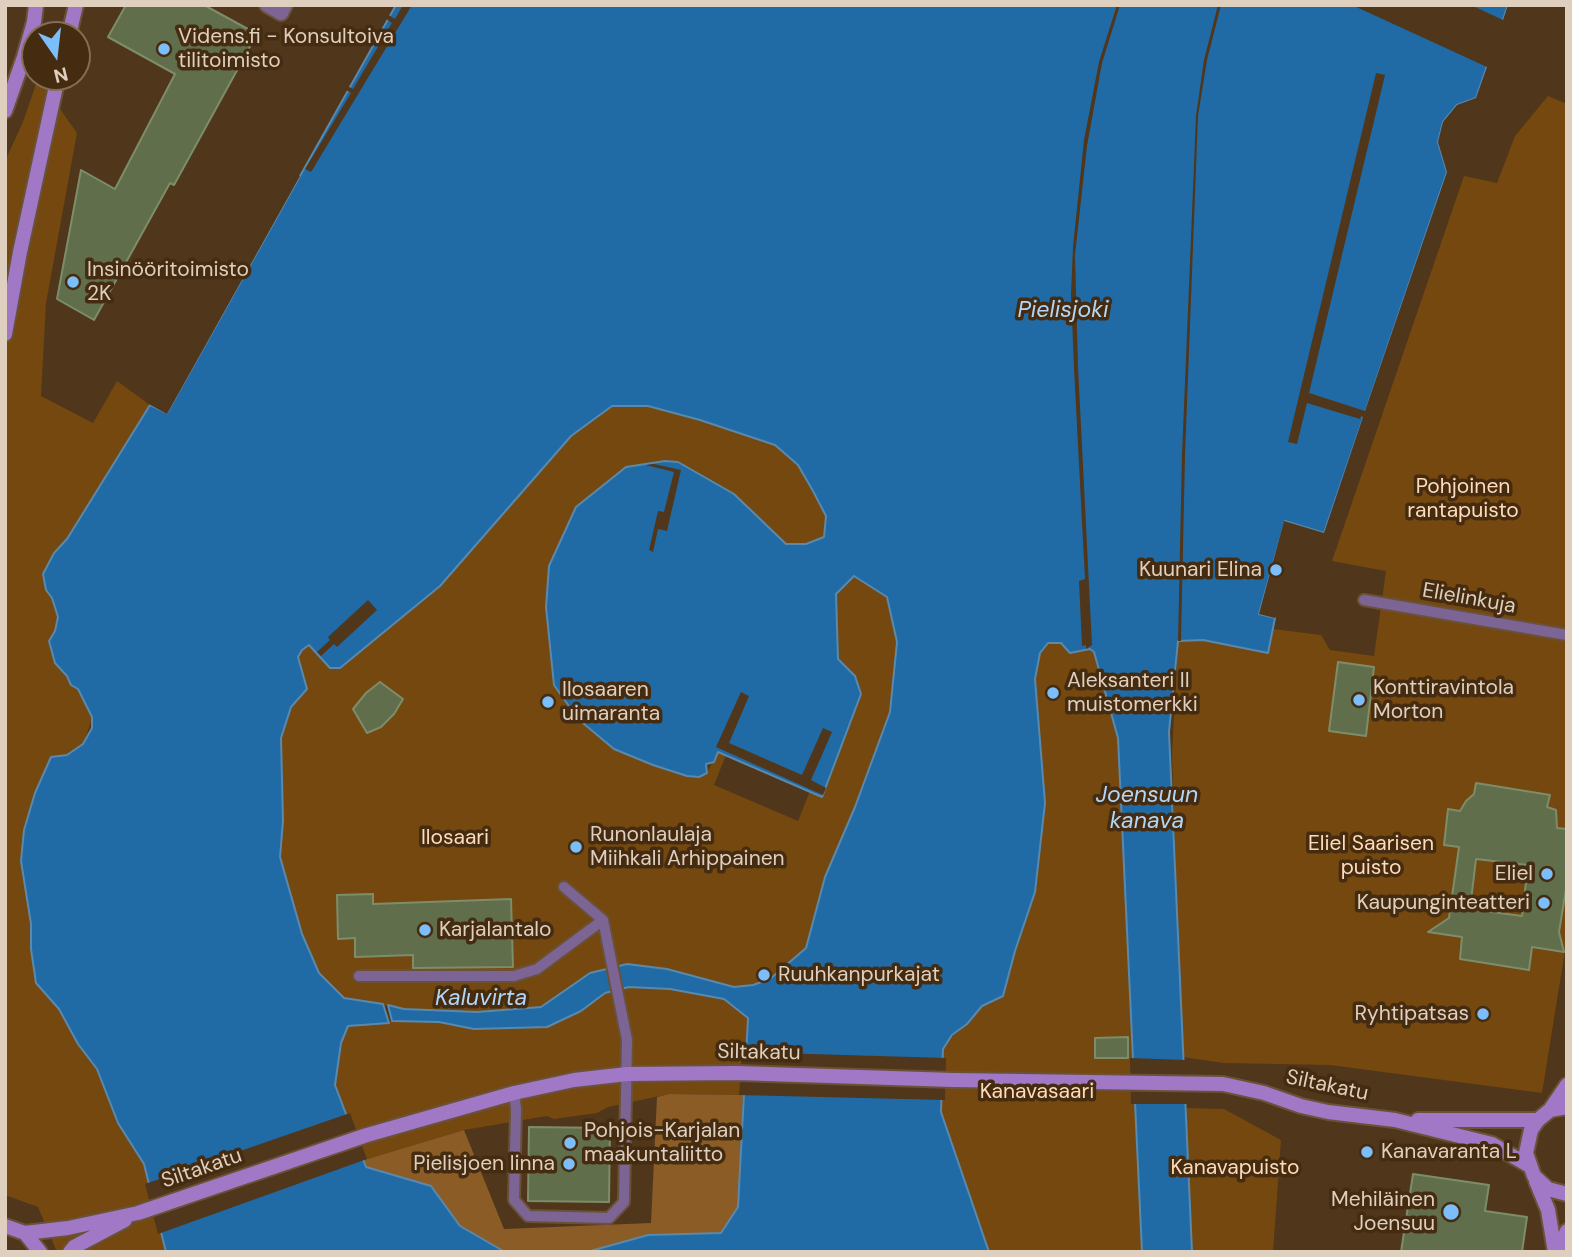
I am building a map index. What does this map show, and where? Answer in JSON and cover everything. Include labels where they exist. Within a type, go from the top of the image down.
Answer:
[{"type":"street","points":[[5,111],[24,57],[36,5]]},
{"type":"street","points":[[267,5],[283,9]]},
{"type":"street","points":[[5,334],[55,91]]},
{"type":"street","name":"Siltakatu","points":[[25,1233],[68,1228],[138,1213],[367,1135],[514,1093],[574,1080],[627,1074],[737,1073],[953,1080],[1223,1084],[1328,1112],[1395,1120],[1538,1120]]},
{"type":"street","points":[[1556,1252],[1548,1210],[1531,1170],[1527,1141],[1538,1120],[1550,1110],[1567,1085]]},
{"type":"street","points":[[1550,1110],[1567,1107]]},
{"type":"street","name":"Siltakatu","points":[[1395,1120],[1492,1144],[1531,1170],[1548,1189],[1567,1194]]},
{"type":"street","name":"Siltakatu","points":[[71,1252],[74,1247],[138,1213]]},
{"type":"street","points":[[6,1224],[25,1233],[40,1252]]},
{"type":"street","points":[[1556,1252],[1567,1231]]},
{"type":"lane","name":"Elielinkuja","points":[[1364,600],[1567,635]]},
{"type":"lane","points":[[514,1093],[514,1200],[528,1216],[609,1217],[624,1202],[627,1040],[603,920],[564,887]]},
{"type":"lane","points":[[359,976],[514,976],[537,969],[603,920]]},
{"type":"green space","points":[[34,91],[47,91],[77,133],[46,303],[41,396],[93,423],[117,381],[150,405],[67,539],[54,553],[46,590],[52,598],[58,617],[55,631],[49,641],[55,663],[71,685],[78,689],[92,717],[31,924],[31,949],[36,983],[59,1009],[78,1044],[97,1069],[118,1123],[144,1164],[166,1252],[57,1252],[38,1207],[5,1195],[5,161]]},
{"type":"green space","name":"Eliel Saarisen puisto","points":[[1548,96],[1567,104],[1567,938],[1542,1093],[1330,1065],[1224,1063],[1182,1057],[1172,755],[1178,641],[1203,640],[1268,653],[1273,629],[1321,635],[1330,650],[1374,656],[1386,571],[1332,561],[1464,176],[1497,183],[1515,136]]},
{"type":"green space","name":"Ilosaari","points":[[612,406],[648,406],[775,445],[798,465],[826,516],[824,537],[806,544],[786,544],[734,494],[678,462],[665,461],[626,467],[653,765],[698,777],[707,773],[718,751],[726,755],[714,785],[798,821],[810,791],[822,796],[855,676],[838,659],[836,594],[854,576],[887,597],[897,642],[890,712],[855,807],[825,877],[806,948],[770,979],[753,985],[734,987],[667,969],[627,964],[590,973],[541,1007],[477,1012],[404,1009],[344,998],[319,973],[302,934],[280,857],[283,821],[281,738],[291,707],[307,689],[298,657],[309,645],[330,668],[340,668],[440,586],[571,436]]},
{"type":"green space","name":"Kanavasaari","points":[[1048,643],[1061,643],[1070,653],[1090,649],[1094,652],[1118,738],[1142,1252],[989,1252],[941,1112],[937,1050],[967,1024],[982,1006],[1003,996],[1015,951],[1045,803],[1035,679],[1040,653]]},
{"type":"green space","points":[[629,987],[670,989],[724,999],[748,1018],[743,1095],[669,1094],[608,1107],[597,1113],[554,1119],[547,1116],[464,1130],[364,1160],[335,1085],[341,1043],[347,1026],[402,1020],[439,1022],[474,1029],[581,1011],[605,993]]},
{"type":"green space","name":"Kanavapuisto","points":[[1186,1108],[1224,1109],[1281,1140],[1273,1252],[1192,1252]]},
{"type":"shaded area","points":[[669,1094],[743,1095],[738,1207],[721,1233],[648,1235],[587,1252],[505,1252],[460,1226],[431,1186],[366,1167],[364,1160],[464,1130],[504,1229],[651,1223],[657,1097]]},
{"type":"water","name":"Pielisjoki","points":[[396,5],[1508,5],[1476,98],[1457,105],[1443,122],[1438,142],[1447,172],[1324,533],[1285,521],[1259,614],[1275,618],[1268,653],[1203,640],[1178,641],[1169,732],[1192,1252],[1142,1252],[1118,738],[1094,652],[1090,649],[1070,653],[1061,643],[1048,643],[1040,653],[1035,679],[1045,803],[1035,892],[1003,996],[982,1006],[967,1024],[952,1035],[943,1049],[941,1112],[989,1252],[587,1252],[648,1235],[721,1233],[738,1207],[748,1018],[724,999],[670,989],[629,987],[605,993],[581,1011],[547,1027],[474,1029],[439,1022],[392,1021],[388,1005],[404,1009],[477,1012],[541,1007],[590,973],[627,964],[667,969],[734,987],[753,985],[770,979],[806,948],[825,877],[855,807],[890,712],[897,642],[887,597],[854,576],[836,594],[838,659],[855,676],[861,694],[822,797],[718,752],[714,762],[706,764],[707,773],[699,777],[653,765],[614,749],[578,719],[554,685],[546,607],[549,566],[576,507],[626,467],[665,461],[678,462],[734,494],[786,544],[806,544],[824,537],[826,516],[798,465],[775,445],[648,406],[612,406],[571,436],[440,586],[340,668],[330,668],[309,645],[302,650],[298,657],[307,689],[291,707],[281,738],[283,821],[280,857],[302,934],[319,973],[344,998],[383,1004],[389,1023],[348,1026],[341,1043],[335,1085],[366,1167],[431,1186],[460,1226],[505,1252],[166,1252],[144,1164],[118,1123],[97,1069],[78,1044],[59,1009],[36,983],[31,949],[31,924],[21,861],[24,830],[35,793],[51,757],[67,755],[83,744],[92,728],[92,717],[78,689],[71,685],[55,663],[49,641],[55,631],[58,617],[52,598],[46,590],[43,574],[150,405],[167,413]]},
{"type":"pier","points":[[403,5],[412,5],[311,172],[305,169],[351,93],[345,89],[347,86],[353,89],[392,23],[385,18],[387,14],[395,19]]},
{"type":"pier","points":[[1117,5],[1120,5],[1102,63],[1087,146],[1075,255],[1092,645],[1086,649],[1086,645],[1082,646],[1079,581],[1085,579],[1071,294],[1073,247],[1084,140],[1099,62]]},
{"type":"pier","points":[[1218,5],[1221,5],[1207,60],[1198,116],[1181,641],[1178,641],[1182,455],[1196,116],[1204,60]]},
{"type":"pier","points":[[1352,5],[1471,5],[1503,20],[1510,5],[1496,52],[1477,100],[1458,107],[1445,123],[1440,142],[1449,171],[1325,536],[1287,526],[1263,611],[1276,615],[1275,618],[1259,614],[1284,521],[1324,533],[1363,417],[1360,419],[1307,403],[1297,444],[1288,442],[1376,73],[1385,75],[1309,393],[1365,411],[1447,172],[1438,142],[1443,122],[1457,105],[1476,98],[1487,67]]},
{"type":"pier","points":[[297,175],[300,176],[167,414],[147,403],[151,401],[166,409]]},
{"type":"pier","points":[[654,464],[681,470],[667,531],[658,529],[653,552],[649,550],[658,511],[664,512],[674,472],[646,465]]},
{"type":"pier","points":[[368,600],[377,610],[337,647],[334,644],[321,656],[317,652],[330,640],[328,637]]},
{"type":"pier","points":[[741,692],[749,696],[729,743],[802,775],[823,728],[832,732],[811,780],[826,788],[823,795],[716,747]]},
{"type":"pier","points":[[742,1052],[946,1058],[945,1100],[739,1095]]},
{"type":"pier","points":[[1130,1058],[1186,1060],[1189,1104],[1131,1104]]},
{"type":"pier","points":[[350,1113],[367,1159],[158,1234],[145,1184]]},
{"type":"building","points":[[126,5],[204,5],[257,34],[174,185],[170,183],[94,320],[57,299],[81,170],[115,189],[175,74],[108,37]]},
{"type":"building","points":[[1338,662],[1374,667],[1366,736],[1329,731]]},
{"type":"building","points":[[380,682],[403,699],[394,714],[381,727],[367,733],[353,709],[366,693]]},
{"type":"building","name":"Eliel","points":[[1476,783],[1550,795],[1547,807],[1556,810],[1557,828],[1567,829],[1567,883],[1559,932],[1564,952],[1532,947],[1529,970],[1460,959],[1462,937],[1428,932],[1449,918],[1459,847],[1444,845],[1448,809],[1460,811],[1474,794]],"holes":[[[1476,859],[1528,865],[1522,916],[1470,909]]]},
{"type":"building","name":"Karjalantalo","points":[[373,894],[373,904],[511,899],[513,967],[413,968],[413,955],[355,957],[355,938],[338,939],[337,895]]},
{"type":"building","points":[[1128,1037],[1128,1058],[1095,1058],[1095,1038]]},
{"type":"building","name":"Pielisjoen linna","points":[[529,1127],[610,1128],[609,1202],[528,1201]]},
{"type":"building","points":[[1413,1174],[1489,1185],[1485,1211],[1527,1217],[1522,1252],[1401,1252]]},
{"type":"place","name":"Videns.fi - Konsultoiva tilitoimisto","points":[[164,49]]},
{"type":"place","name":"Insinööritoimisto 2K","points":[[73,282]]},
{"type":"place","name":"Kuunari Elina","points":[[1276,570]]},
{"type":"place","name":"Aleksanteri II muistomerkki","points":[[1053,693]]},
{"type":"place","name":"Konttiravintola Morton","points":[[1359,700]]},
{"type":"place","name":"Ilosaaren uimaranta","points":[[548,702]]},
{"type":"place","name":"Runonlaulaja Miihkali Arhippainen","points":[[576,847]]},
{"type":"place","name":"Eliel","points":[[1547,874]]},
{"type":"place","name":"Kaupunginteatteri","points":[[1544,903]]},
{"type":"place","name":"Karjalantalo","points":[[425,930]]},
{"type":"place","name":"Ruuhkanpurkajat","points":[[764,975]]},
{"type":"place","name":"Ryhtipatsas","points":[[1483,1014]]},
{"type":"place","name":"Pohjois-Karjalan maakuntaliitto","points":[[570,1143]]},
{"type":"place","name":"Kanavaranta L","points":[[1367,1152]]},
{"type":"place","name":"Pielisjoen linna","points":[[569,1164]]},
{"type":"place","name":"Mehiläinen Joensuu","points":[[1451,1212]]},
{"type":"park label","name":"Pohjoinen rantapuisto","points":[[1463,499]]},
{"type":"water label","name":"Joensuun kanava","points":[[1147,809]]},
{"type":"water label","name":"Kaluvirta","points":[[481,999]]}]
